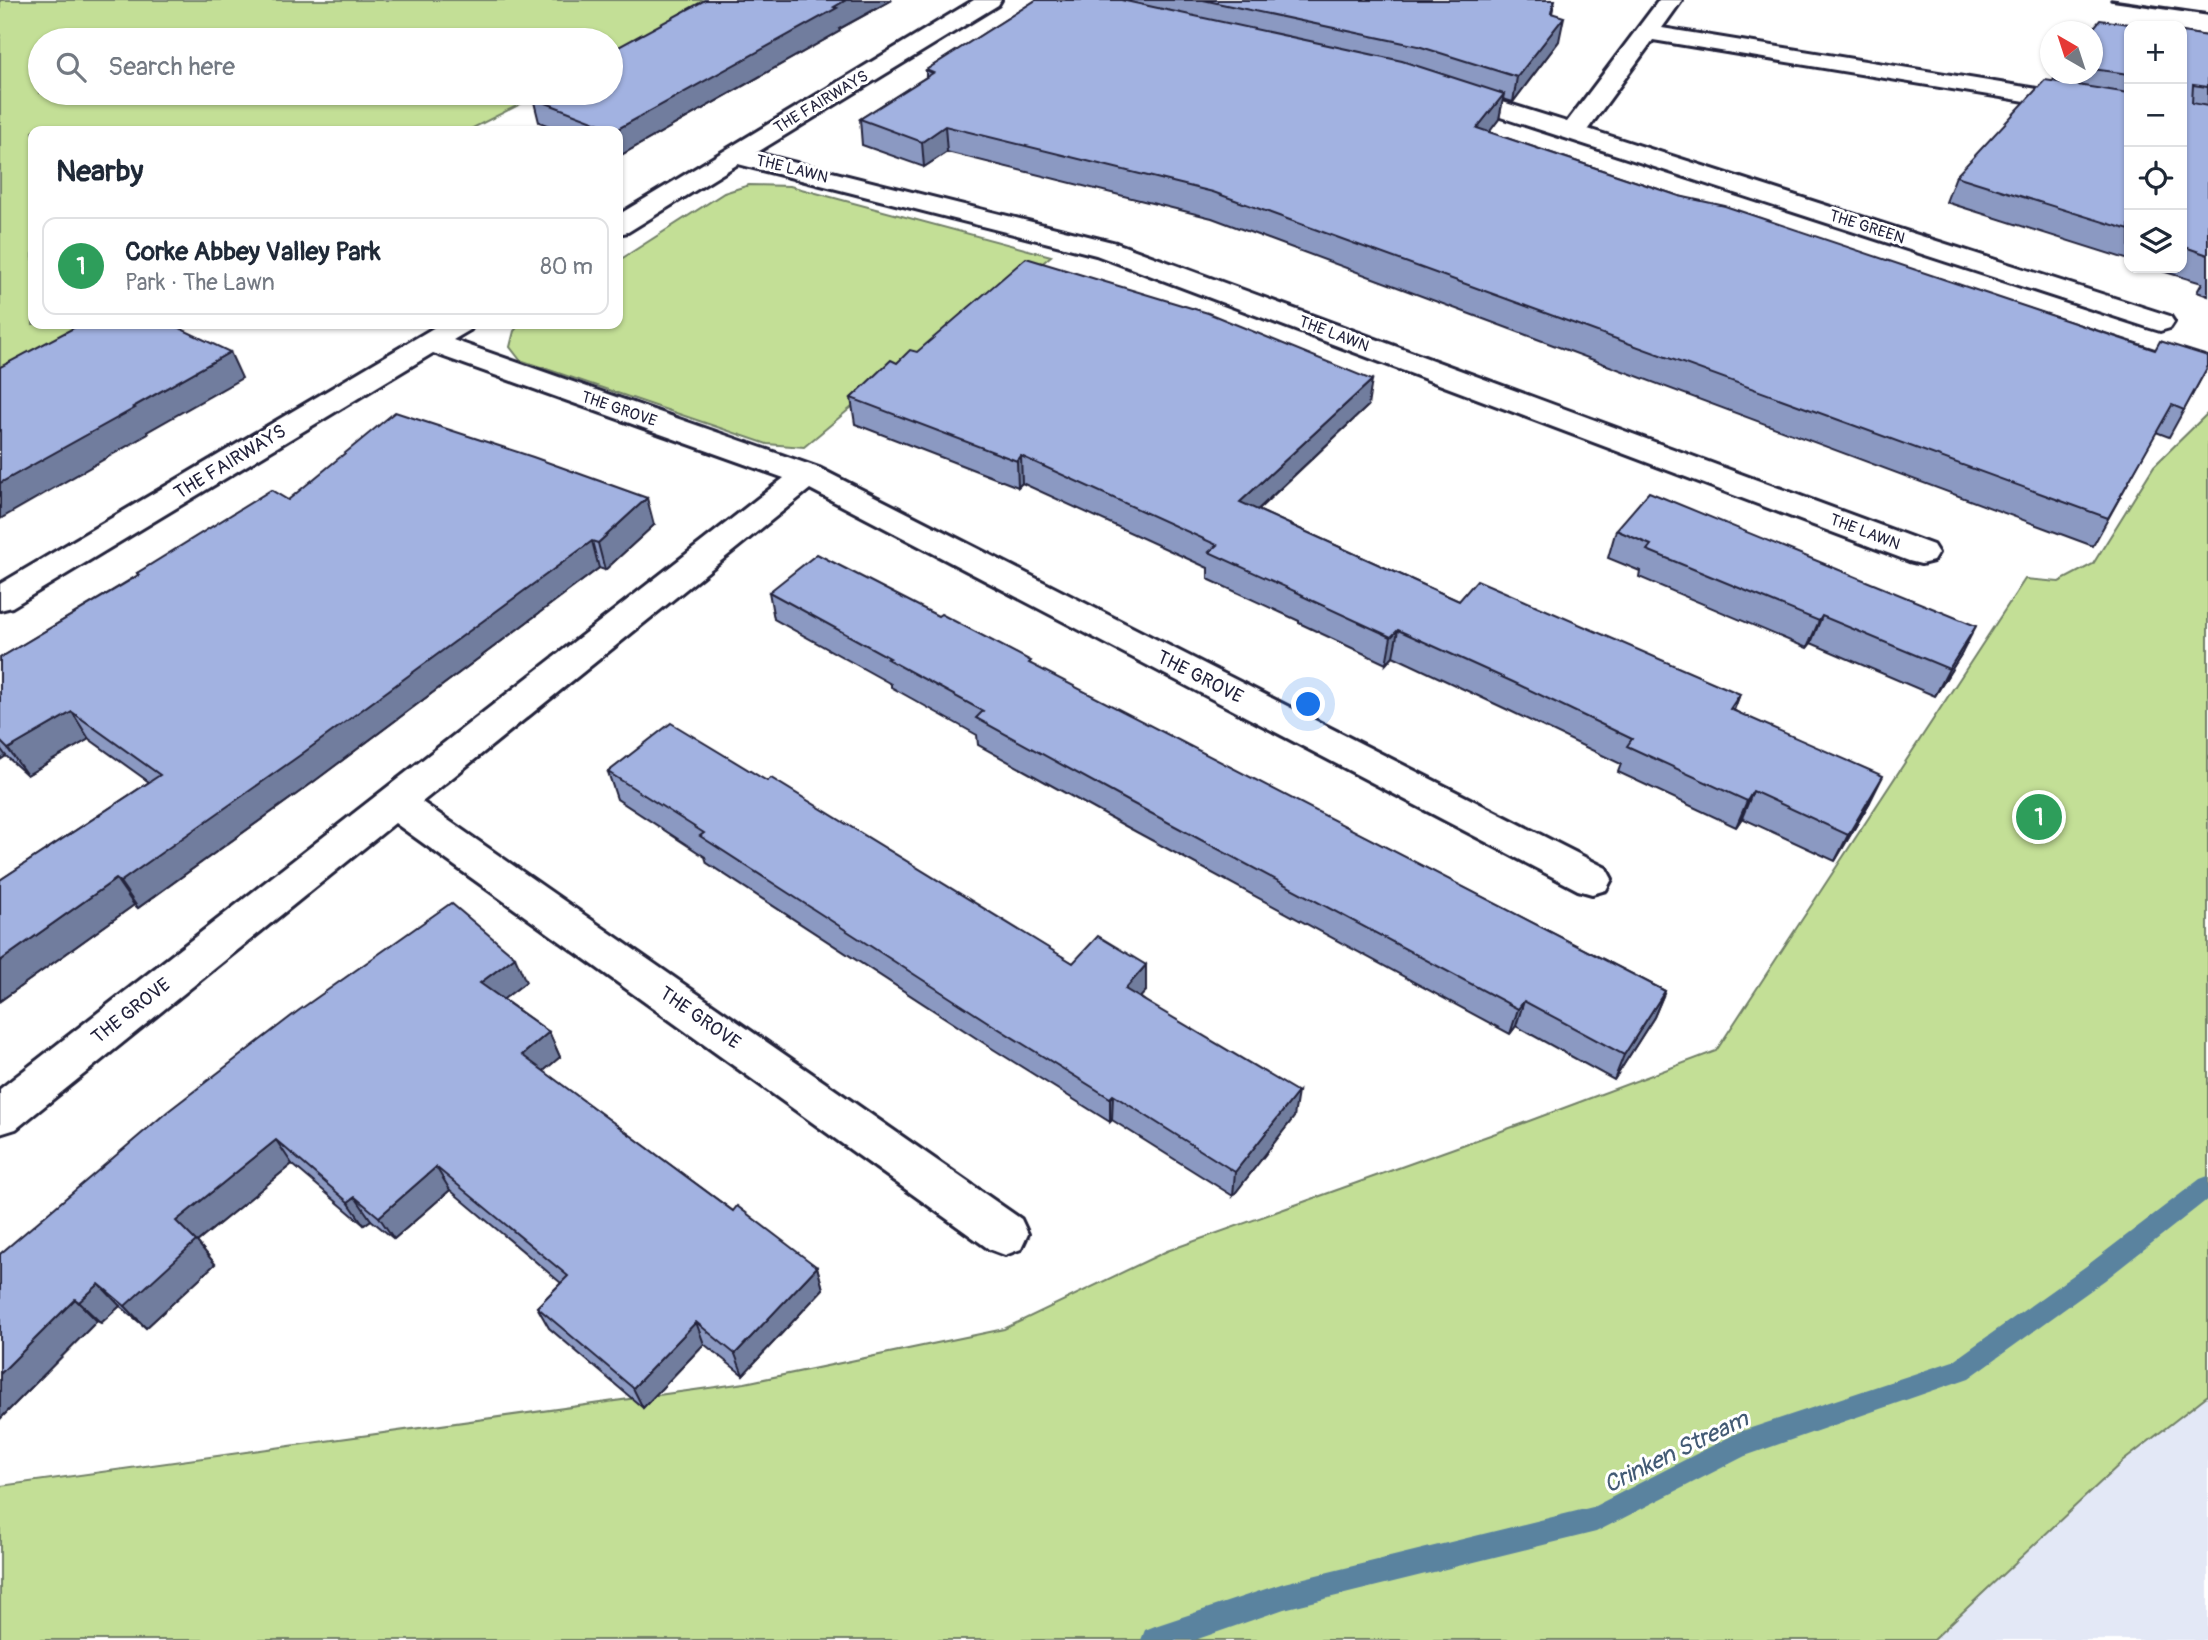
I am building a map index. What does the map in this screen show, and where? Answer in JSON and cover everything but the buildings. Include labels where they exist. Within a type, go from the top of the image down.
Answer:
[{"type":"street","name":"THE FAIRWAYS","points":[[623,223],[990,0]]},
{"type":"street","points":[[1573,132],[1671,0]]},
{"type":"street","points":[[1646,32],[2124,110]]},
{"type":"street","name":"THE GREEN","points":[[1430,86],[2160,322]]},
{"type":"street","name":"THE LAWN","points":[[734,155],[1106,248],[1921,553]]},
{"type":"street","name":"THE FAIRWAYS","points":[[0,599],[452,329]]},
{"type":"street","name":"THE GROVE","points":[[430,342],[808,475],[1592,879]]},
{"type":"street","name":"THE GROVE","points":[[0,1115],[808,475]]},
{"type":"street","name":"THE GROVE","points":[[395,803],[1005,1234]]},
{"type":"shaded area","points":[[2208,1395],[2208,1640],[1934,1640],[2122,1462]]},
{"type":"green space","points":[[0,0],[725,0],[623,52],[623,28],[28,28],[28,105],[518,105],[477,126],[28,126],[28,329],[83,329],[0,397]]},
{"type":"green space","points":[[749,185],[790,186],[1051,256],[916,370],[901,366],[804,447],[767,444],[520,360],[510,347],[516,329],[623,329],[623,258],[724,193]]},
{"type":"green space","points":[[2208,413],[2208,1395],[2122,1462],[1933,1640],[0,1640],[0,1486],[745,1383],[1004,1329],[1167,1251],[1716,1051],[2025,579],[2059,582],[2093,564],[2154,466]]},
{"type":"waterway","name":"Crinken Stream","points":[[1155,1640],[1284,1596],[1596,1519],[1739,1445],[1960,1370],[2097,1272],[2208,1186]]},
{"type":"railway","points":[[2111,0],[2208,14]]},
{"type":"place","name":"Corke Abbey Valley Park","points":[[2039,817]]}]
